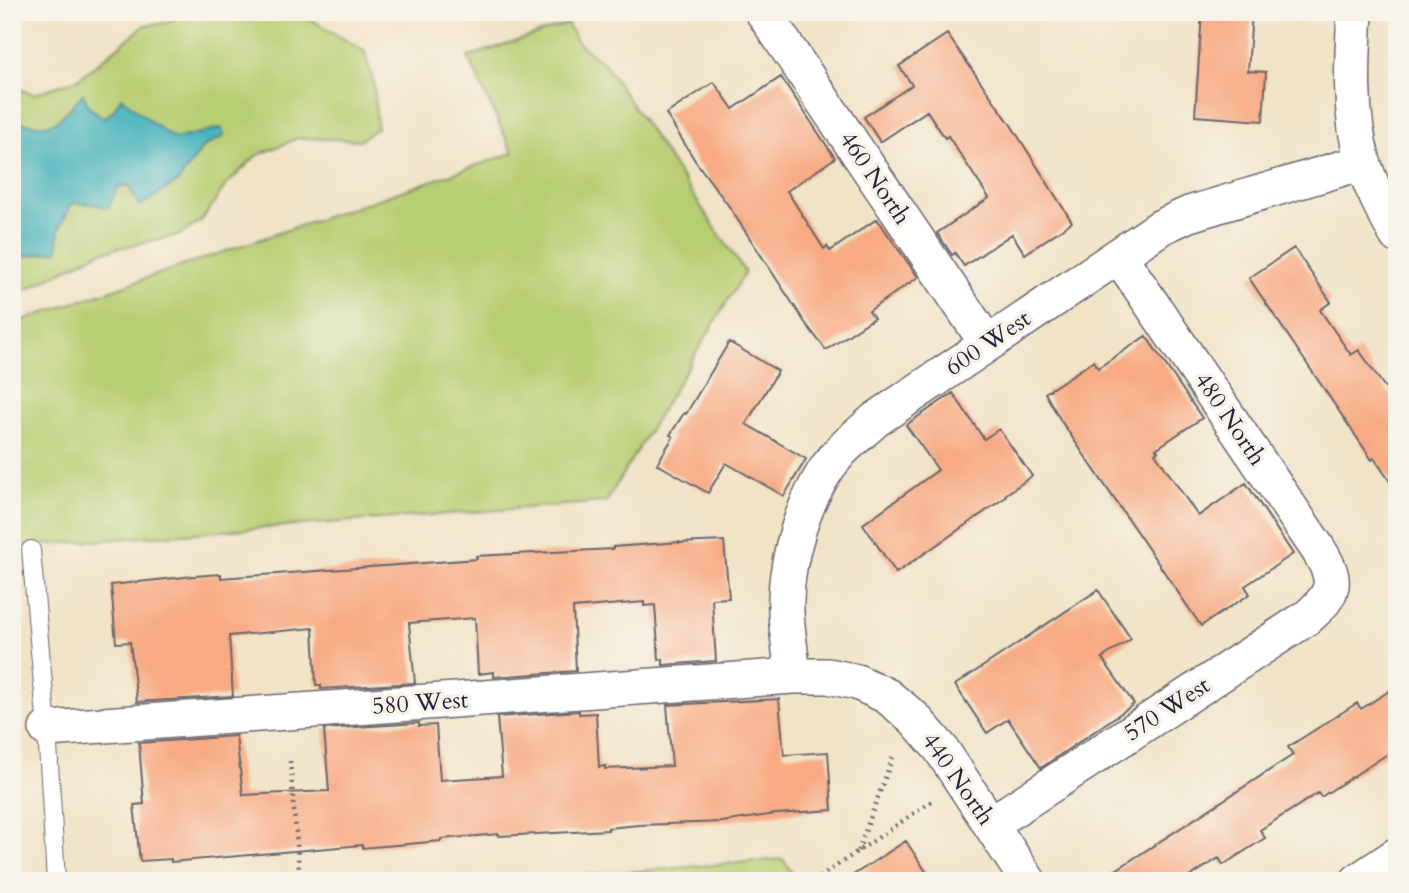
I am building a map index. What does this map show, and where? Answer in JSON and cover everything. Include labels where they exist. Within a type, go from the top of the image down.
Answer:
[{"type":"street","name":"460 North","points":[[763,12],[987,343]]},
{"type":"street","points":[[1355,12],[1353,83],[1355,119],[1363,162],[1381,208],[1397,235]]},
{"type":"street","name":"600 West","points":[[793,676],[786,610],[797,536],[821,478],[839,453],[875,420],[1161,227],[1189,214],[1363,162]]},
{"type":"street","name":"480 North","points":[[1119,256],[1318,549],[1332,575],[1333,584]]},
{"type":"street","name":"570 West","points":[[991,824],[1308,617],[1325,602],[1333,584]]},
{"type":"street","name":"580 West","points":[[47,729],[793,676]]},
{"type":"street","name":"440 North","points":[[793,676],[844,678],[887,695],[914,718],[941,749],[1028,881]]},
{"type":"street","points":[[1357,881],[1397,855]]},
{"type":"lane","points":[[31,550],[57,881]]},
{"type":"path","points":[[858,851],[894,754]]},
{"type":"path","points":[[289,761],[300,881]]},
{"type":"path","points":[[814,881],[943,793]]},
{"type":"green space","points":[[186,12],[298,12],[364,51],[374,83],[377,128],[360,140],[298,138],[256,156],[226,185],[202,220],[180,235],[100,252],[12,297],[12,258],[48,253],[72,203],[109,207],[117,188],[128,185],[139,206],[178,182],[203,147],[224,136],[221,128],[175,139],[151,122],[114,110],[104,118],[89,107],[74,104],[63,119],[54,124],[42,126],[23,123],[12,120],[12,89],[34,94],[78,79],[145,25],[166,23]]},
{"type":"green space","points":[[567,24],[580,45],[604,63],[745,272],[606,502],[12,547],[12,324],[513,153],[468,57]]},
{"type":"green space","points":[[783,859],[797,881],[522,881]]},
{"type":"water","points":[[83,94],[89,107],[104,118],[114,110],[121,97],[175,139],[221,128],[224,136],[203,147],[178,182],[139,206],[128,185],[117,188],[109,208],[72,203],[59,228],[58,251],[12,258],[12,120],[47,125],[60,118]]},
{"type":"building","points":[[1202,12],[1252,12],[1248,71],[1266,72],[1263,121],[1195,116]]},
{"type":"building","points":[[947,34],[1011,125],[1072,222],[1025,254],[1012,234],[964,266],[955,253],[952,255],[937,233],[989,198],[948,136],[945,138],[927,111],[880,142],[864,117],[912,85],[899,66]]},
{"type":"building","points":[[781,77],[835,158],[787,191],[824,249],[827,246],[830,251],[877,219],[918,277],[869,311],[874,318],[826,350],[696,162],[666,114],[714,82],[733,109]]},
{"type":"building","points":[[1294,248],[1331,302],[1320,310],[1351,355],[1359,350],[1397,405],[1397,492],[1374,458],[1372,460],[1249,278]]},
{"type":"building","points":[[1146,336],[1202,418],[1156,449],[1158,451],[1155,453],[1198,516],[1246,483],[1293,554],[1245,586],[1250,594],[1201,626],[1061,421],[1045,393],[1094,361],[1098,368]]},
{"type":"building","points":[[729,342],[778,371],[746,424],[806,459],[784,496],[726,463],[708,493],[657,464],[673,437],[670,435],[684,413],[686,414]]},
{"type":"building","points":[[953,393],[984,439],[999,429],[1032,476],[896,573],[863,524],[938,470],[906,425]]},
{"type":"building","points":[[724,541],[729,598],[712,599],[716,661],[663,665],[663,659],[659,660],[655,605],[644,606],[644,602],[573,608],[576,671],[494,677],[494,672],[478,674],[475,618],[409,623],[415,683],[321,689],[321,685],[316,685],[313,628],[229,636],[233,696],[137,702],[130,642],[116,643],[111,585],[221,574],[221,578],[477,559],[476,556]]},
{"type":"building","points":[[1098,590],[1131,639],[1102,658],[1134,704],[1041,768],[1008,719],[987,733],[955,685]]},
{"type":"building","points":[[1397,686],[1397,748],[1321,797],[1318,793],[1260,830],[1265,838],[1223,865],[1219,858],[1183,881],[1099,881],[1293,755],[1288,747],[1357,703],[1361,709]]},
{"type":"building","points":[[779,699],[784,755],[828,752],[832,810],[722,822],[499,834],[362,848],[362,845],[171,862],[171,859],[140,861],[134,805],[144,804],[139,743],[236,736],[243,795],[329,791],[324,729],[419,723],[419,726],[436,725],[440,780],[502,776],[497,717],[579,711],[579,714],[596,713],[599,767],[672,766],[667,705]]},
{"type":"building","points":[[906,841],[932,881],[844,881]]}]
